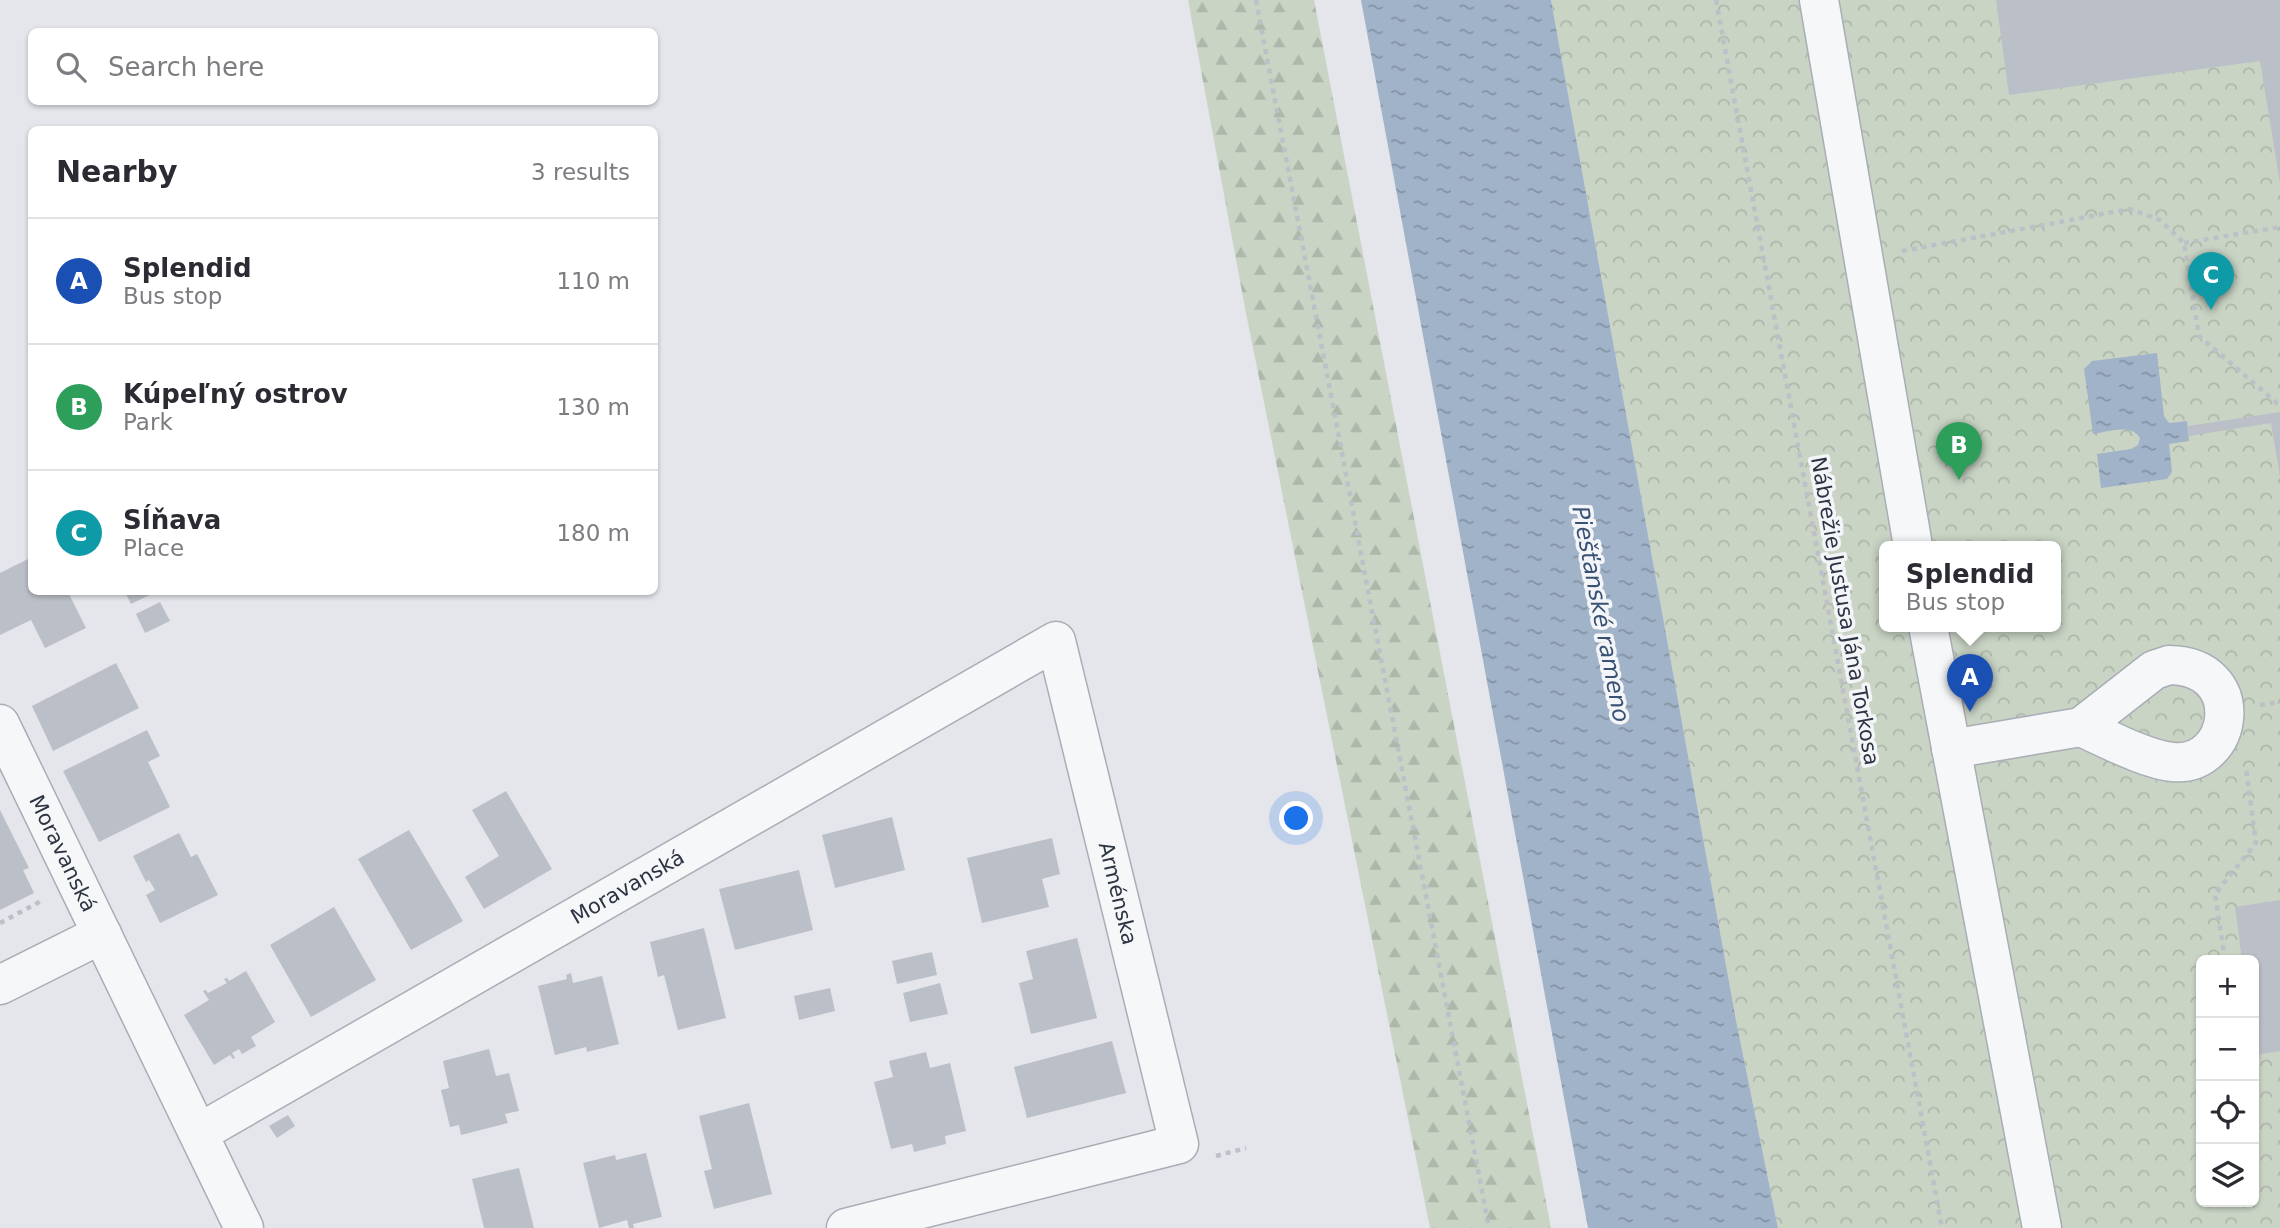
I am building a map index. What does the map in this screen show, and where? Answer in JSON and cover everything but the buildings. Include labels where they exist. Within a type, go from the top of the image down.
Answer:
[{"type":"street","points":[[1819,0],[1912,541]]},
{"type":"street","points":[[1929,632],[2042,1228]]},
{"type":"street","name":"Moravanská","points":[[199,1133],[1056,641]]},
{"type":"street","name":"Arménska","points":[[846,1228],[1179,1144],[1056,641]]},
{"type":"street","name":"Moravanská","points":[[0,724],[244,1228]]},
{"type":"street","points":[[1951,749],[2081,727]]},
{"type":"street","points":[[0,985],[102,934]]},
{"type":"path","points":[[1256,0],[1489,1228]]},
{"type":"path","name":"Nábrežie Justusa Jána Torkosa","points":[[1716,0],[1942,1228]]},
{"type":"path","points":[[1863,258],[2130,209],[2160,220],[2184,243],[2199,336],[2280,403]]},
{"type":"path","points":[[2184,243],[2280,227]]},
{"type":"path","points":[[2224,955],[2215,894],[2256,843],[2245,762]]},
{"type":"green space","points":[[1188,0],[1314,0],[1551,1228],[1430,1228],[1245,308]]},
{"type":"green space","points":[[1551,0],[2280,0],[2280,1228],[1778,1228],[1736,1020]]},
{"type":"water","name":"Piešťanské rameno","points":[[1361,0],[1551,0],[1736,1020],[1778,1228],[1588,1228]]},
{"type":"water","points":[[2157,353],[2164,416],[2169,423],[2187,421],[2189,441],[2169,444],[2172,472],[2167,479],[2101,488],[2097,454],[2131,449],[2138,445],[2140,438],[2136,433],[2125,430],[2093,434],[2084,369],[2092,361]]},
{"type":"place","name":"Sĺňava","points":[[2211,310]]},
{"type":"place","name":"Kúpeľný ostrov","points":[[1959,480]]},
{"type":"place","name":"Splendid","points":[[1970,712]]}]
